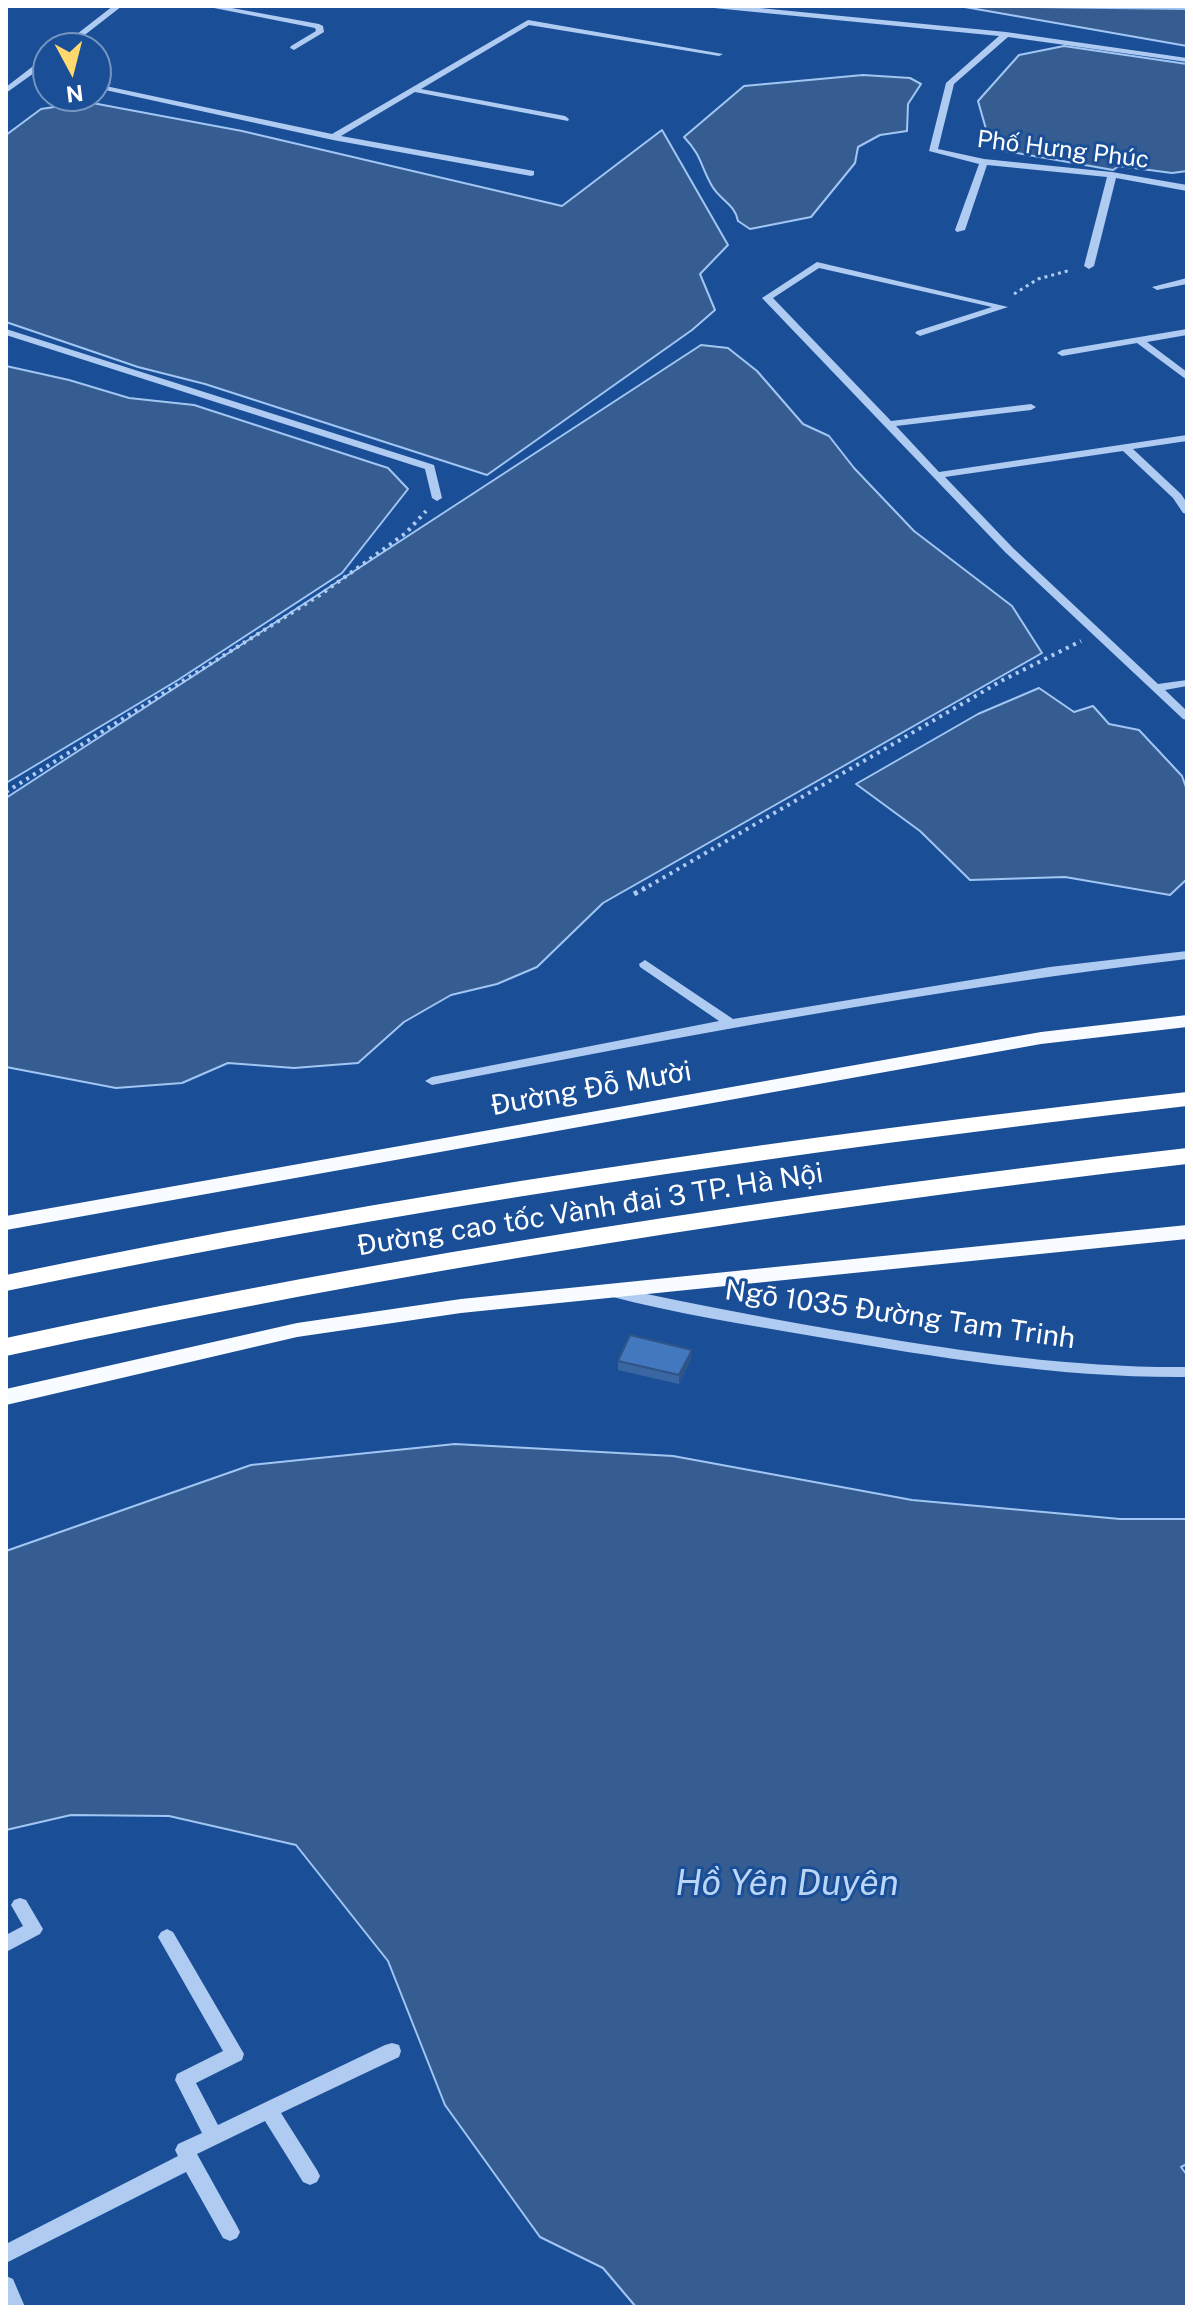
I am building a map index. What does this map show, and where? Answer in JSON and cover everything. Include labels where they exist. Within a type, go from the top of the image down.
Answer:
[{"type":"highway","name":"Đường cao tốc Vành đai 3 TP. Hà Nội","points":[[6,1283],[269,1231],[629,1170],[1187,1099]]},
{"type":"highway","name":"Đường cao tốc Vành đai 3 TP. Hà Nội","points":[[6,1347],[287,1289],[649,1226],[1187,1156]]},
{"type":"main road","name":"Đường Đỗ Mười","points":[[6,1223],[1041,1038],[1187,1021]]},
{"type":"main road","points":[[6,1397],[297,1330],[461,1306],[1187,1232]]},
{"type":"street","points":[[84,32],[118,6]]},
{"type":"street","points":[[208,6],[319,26],[320,32],[294,48]]},
{"type":"street","points":[[714,6],[1006,34],[1187,60]]},
{"type":"street","points":[[333,137],[528,22],[719,54]]},
{"type":"street","name":"Phố Hưng Phúc","points":[[1006,34],[950,83],[933,151],[984,162],[1112,175],[1186,187]]},
{"type":"street","points":[[6,91],[31,72]]},
{"type":"street","points":[[112,89],[333,137],[531,173]]},
{"type":"street","points":[[415,90],[565,119]]},
{"type":"street","points":[[960,230],[984,162]]},
{"type":"street","points":[[1089,266],[1112,175]]},
{"type":"street","points":[[1003,307],[817,265],[767,298],[820,356],[1096,634],[1187,717]]},
{"type":"street","points":[[1157,287],[1187,281]]},
{"type":"street","points":[[920,333],[1003,307]]},
{"type":"street","points":[[6,332],[430,467],[437,498]]},
{"type":"street","points":[[1062,353],[1187,332]]},
{"type":"street","points":[[1139,340],[1187,377]]},
{"type":"street","points":[[890,424],[1031,407]]},
{"type":"street","points":[[937,475],[1187,438]]},
{"type":"street","points":[[1127,449],[1177,496],[1187,511]]},
{"type":"street","points":[[1154,688],[1187,683]]},
{"type":"street","points":[[432,1081],[731,1023],[1050,971],[1187,955]]},
{"type":"street","points":[[645,964],[731,1023]]},
{"type":"street","name":"Ngõ 1035 Đường Tam Trinh","points":[[607,1290],[734,1319],[1000,1361],[1090,1369],[1187,1372]]},
{"type":"street","points":[[6,1944],[34,1929],[20,1905]]},
{"type":"street","points":[[167,1937],[235,2054],[184,2080],[214,2136]]},
{"type":"street","points":[[230,2232],[185,2150],[392,2051]]},
{"type":"street","points":[[268,2110],[310,2176]]},
{"type":"street","points":[[6,2254],[190,2160]]},
{"type":"street","points":[[6,2285],[15,2307]]},
{"type":"path","points":[[1003,307],[1013,295],[1038,279],[1089,266]]},
{"type":"path","points":[[6,792],[320,595],[406,533],[437,498]]},
{"type":"path","points":[[634,894],[1003,680],[1096,634]]},
{"type":"water","points":[[959,6],[1187,9],[1187,46]]},
{"type":"water","points":[[1064,46],[1187,64],[1187,171],[1172,173],[1119,166],[1113,170],[1000,150],[986,129],[978,101],[1019,55]]},
{"type":"water","points":[[863,75],[910,78],[921,84],[908,104],[907,131],[880,135],[858,147],[855,163],[811,217],[750,229],[738,221],[734,210],[712,186],[698,155],[684,137],[744,86]]},
{"type":"water","points":[[112,107],[242,131],[562,206],[662,130],[728,245],[700,274],[715,310],[692,330],[487,475],[205,384],[138,367],[6,322],[6,135],[37,112],[112,112]]},
{"type":"water","points":[[701,345],[728,348],[757,371],[803,424],[829,436],[854,468],[914,531],[1012,606],[1042,653],[603,903],[537,967],[497,984],[451,995],[404,1022],[358,1063],[294,1068],[228,1063],[182,1083],[116,1088],[6,1067],[6,798]]},
{"type":"water","points":[[6,366],[129,398],[194,405],[388,468],[408,489],[342,573],[178,680],[6,783]]},
{"type":"water","points":[[1039,688],[1074,712],[1093,706],[1109,724],[1139,730],[1182,776],[1187,790],[1187,879],[1170,895],[1065,877],[970,880],[920,831],[856,784],[978,714]]},
{"type":"water","name":"Hồ Yên Duyên","points":[[455,1444],[673,1456],[912,1500],[1120,1519],[1187,1519],[1187,2164],[1181,2167],[1187,2175],[1187,2307],[636,2307],[603,2268],[540,2237],[445,2105],[388,1961],[296,1845],[169,1816],[71,1815],[6,1830],[6,1551],[251,1465]]},
{"type":"building","points":[[630,1335],[692,1350],[679,1375],[618,1361]]}]
